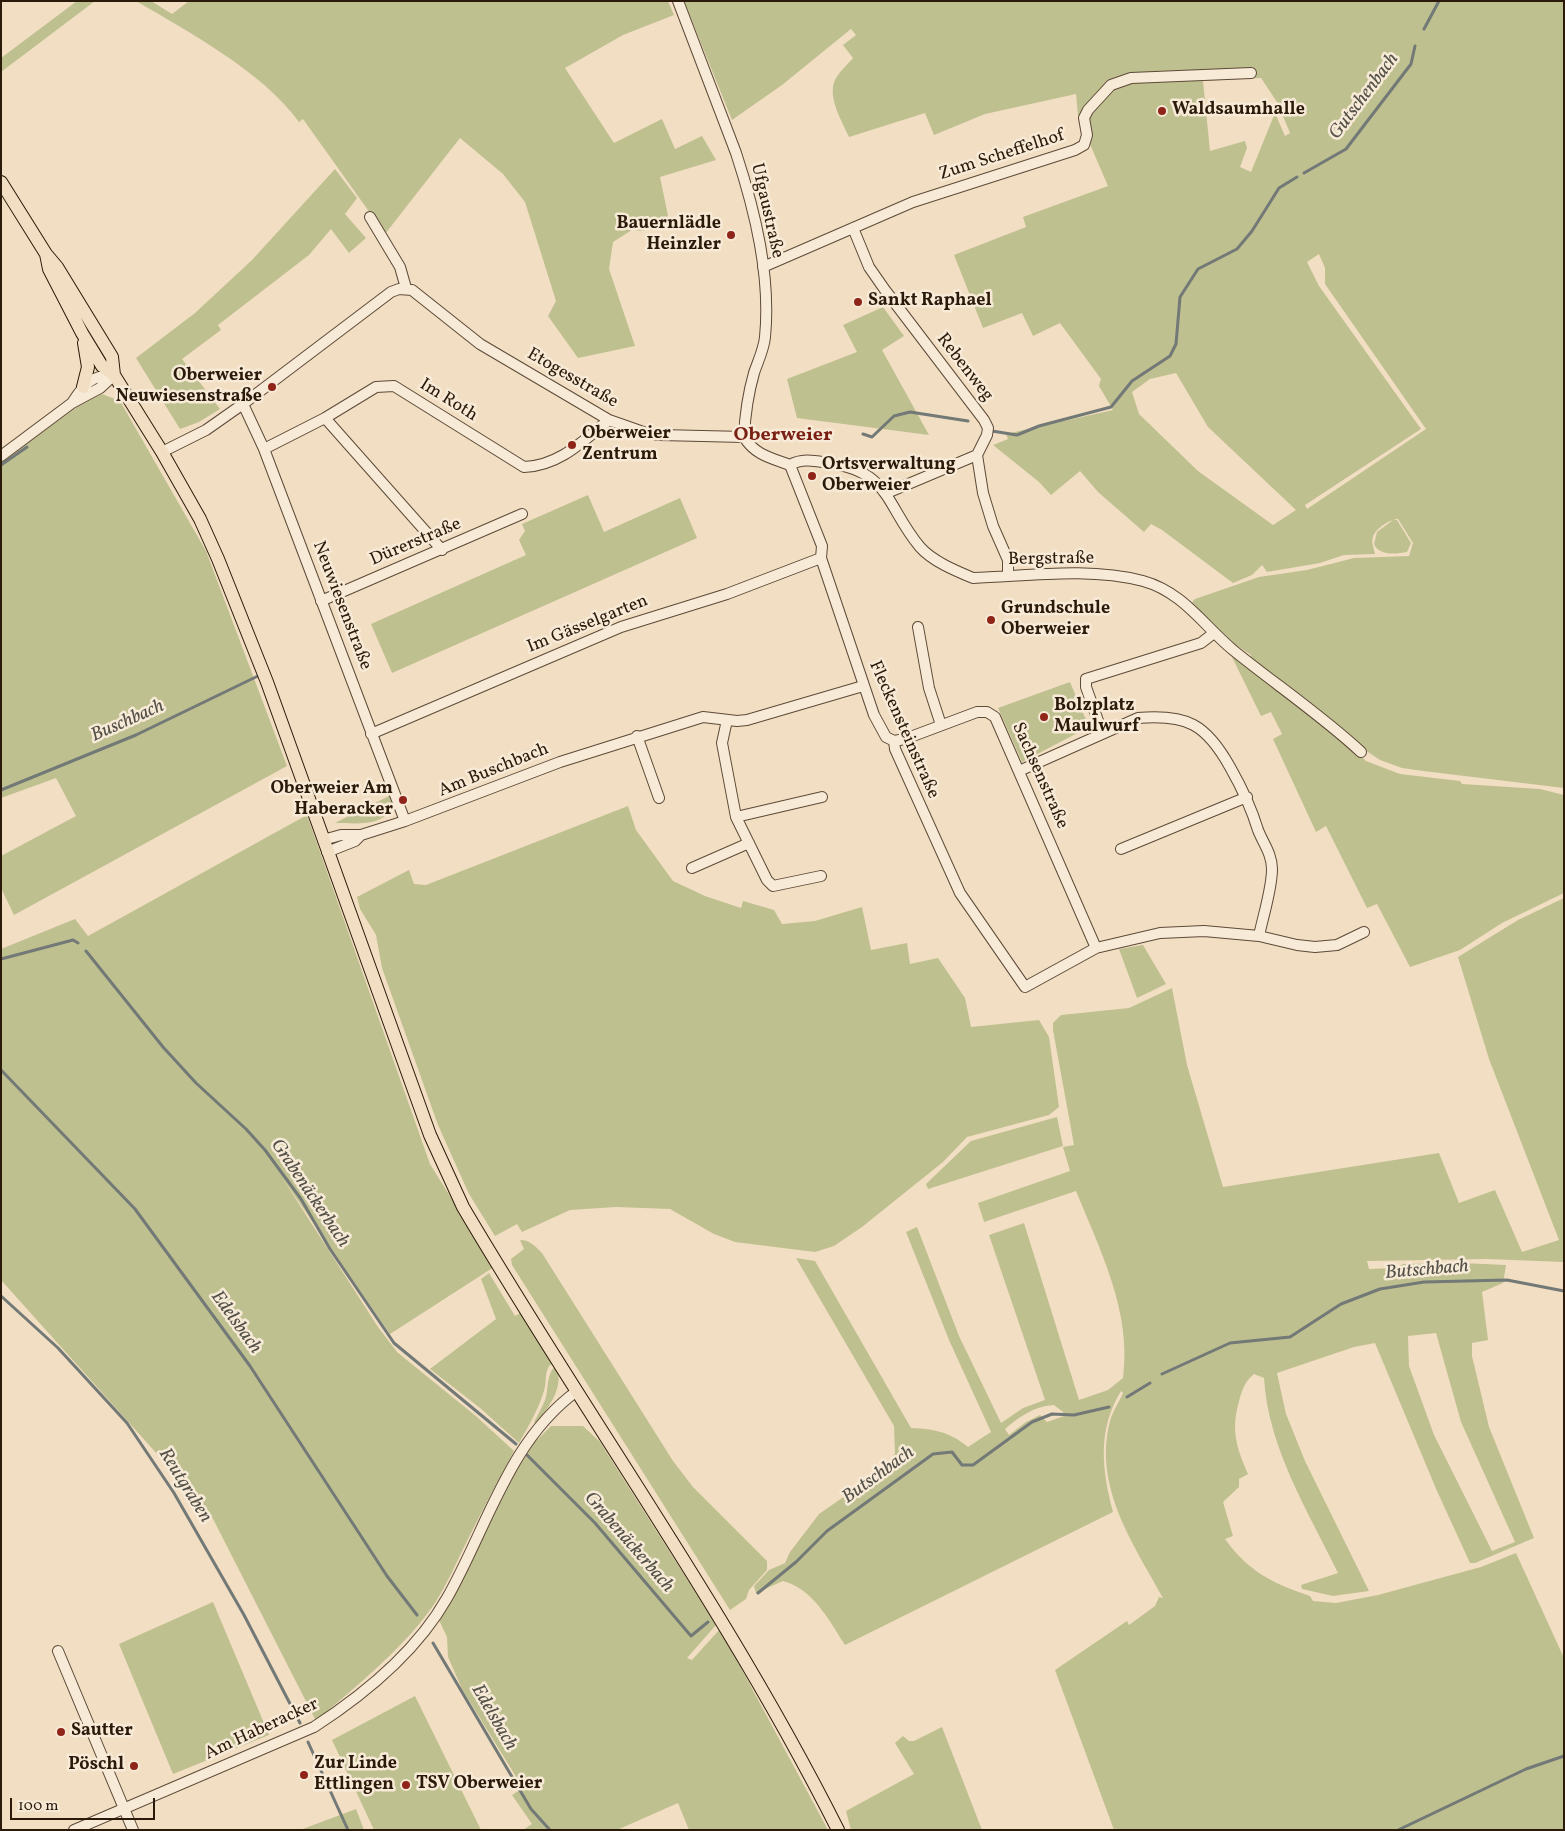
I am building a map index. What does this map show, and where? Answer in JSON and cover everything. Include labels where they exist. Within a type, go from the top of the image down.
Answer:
[{"type":"main road","points":[[1,182],[46,254],[57,267],[112,357],[114,375]]},
{"type":"main road","points":[[46,254],[49,269],[82,333],[102,366],[114,375],[162,452],[200,519],[218,559],[266,678],[325,846],[440,1160],[482,1239],[721,1620],[810,1774],[838,1830]]},
{"type":"main road","points":[[82,333],[88,367],[83,387]]},
{"type":"street","name":"Ufgaustraße","points":[[678,1],[736,153],[751,206],[763,267],[766,315],[765,339],[749,396],[744,437]]},
{"type":"street","name":"Zum Scheffelhof","points":[[763,267],[913,202],[1075,150],[1084,145],[1087,135],[1084,118],[1088,110],[1111,85],[1131,78],[1251,73]]},
{"type":"street","points":[[162,452],[206,430],[243,404],[355,317],[391,292],[406,288],[400,267],[370,218]]},
{"type":"street","name":"Rebenweg","points":[[853,228],[874,275],[911,327],[984,420],[988,428],[987,435],[977,454]]},
{"type":"street","name":"Etogesstraße","points":[[406,288],[419,294],[480,344],[609,420],[646,433],[660,435],[744,437]]},
{"type":"street","points":[[72,403],[83,387],[98,376],[114,375]]},
{"type":"street","points":[[1,456],[72,403],[100,388],[114,375]]},
{"type":"street","name":"Im Roth","points":[[264,449],[325,418],[376,387],[394,386],[524,467],[536,466],[561,458],[609,420]]},
{"type":"street","name":"Neuwiesenstraße","points":[[243,404],[264,449],[405,821]]},
{"type":"street","points":[[325,418],[442,550]]},
{"type":"street","points":[[744,437],[750,447],[758,454],[790,465]]},
{"type":"street","points":[[886,493],[977,454],[983,493],[993,526],[1008,560],[1008,576]]},
{"type":"street","name":"Bergstraße","points":[[790,465],[798,461],[815,461],[854,469],[873,480],[886,493],[920,548],[973,578],[1080,572],[1145,582],[1183,600],[1214,633],[1336,729],[1361,752]]},
{"type":"street","name":"Fleckensteinstraße","points":[[790,465],[822,546],[821,558],[863,686],[886,737],[894,741],[895,749],[960,893],[1024,987],[1096,948]]},
{"type":"street","name":"Dürerstraße","points":[[321,601],[522,514]]},
{"type":"street","name":"Im Gässelgarten","points":[[371,734],[620,627],[727,594],[821,558]]},
{"type":"street","points":[[918,627],[929,688],[941,725]]},
{"type":"street","points":[[1102,732],[1086,687],[1086,680],[1202,643],[1214,633]]},
{"type":"street","name":"Am Buschbach","points":[[325,846],[355,841],[361,835],[405,821],[560,762],[637,736],[703,717],[747,720],[863,686]]},
{"type":"street","name":"Sachsenstraße","points":[[894,741],[977,712],[987,712],[995,717],[1096,948]]},
{"type":"street","points":[[1019,771],[1102,732],[1138,718],[1157,716],[1182,720],[1196,726],[1212,737],[1248,797],[1260,834],[1269,854],[1272,869],[1259,936]]},
{"type":"street","points":[[728,720],[722,743],[736,817],[767,880],[773,886],[821,876]]},
{"type":"street","points":[[637,736],[659,798]]},
{"type":"street","points":[[736,817],[822,797]]},
{"type":"street","points":[[1121,849],[1248,797]]},
{"type":"street","points":[[692,868],[749,843]]},
{"type":"street","points":[[1096,948],[1160,933],[1204,931],[1259,936],[1297,945],[1326,947],[1336,945],[1364,932]]},
{"type":"street","name":"Am Haberacker","points":[[74,1830],[314,1727],[335,1714],[384,1673],[416,1641],[442,1606],[497,1497],[530,1438],[551,1413],[577,1391]]},
{"type":"street","points":[[58,1651],[133,1830]]},
{"type":"green space","points":[[77,1],[95,1],[1,72],[1,58]]},
{"type":"green space","points":[[136,1],[151,1],[172,14],[189,1],[668,1],[674,15],[623,35],[565,68],[614,143],[662,119],[675,149],[702,136],[716,160],[660,177],[668,216],[643,231],[632,230],[613,242],[609,269],[635,346],[578,358],[548,316],[556,301],[525,202],[503,174],[460,138],[385,234],[303,119],[299,122],[266,86],[224,54]]},
{"type":"green space","points":[[684,1],[1564,1],[1564,788],[1402,768],[1380,760],[1250,657],[1251,655],[1221,635],[1192,602],[1195,599],[1259,577],[1307,570],[1354,558],[1409,556],[1413,543],[1398,519],[1383,525],[1374,534],[1372,541],[1375,554],[1344,555],[1320,563],[1267,572],[1262,565],[1252,575],[1233,583],[1162,530],[1151,524],[1144,532],[1098,492],[1080,471],[1051,495],[1039,482],[993,445],[1008,439],[1006,434],[1113,410],[1099,386],[1101,379],[1060,323],[1033,336],[1022,313],[983,328],[954,255],[1026,227],[1023,217],[1108,186],[1089,142],[1088,116],[1107,82],[1078,116],[1076,94],[985,114],[934,135],[925,113],[849,137],[836,109],[833,87],[841,71],[853,58],[843,45],[856,35],[851,29],[782,85],[732,120]],"holes":[[[1261,78],[1277,102],[1290,133],[1285,136],[1275,113],[1251,172],[1240,167],[1247,148],[1245,141],[1210,151],[1203,81]],[[1319,254],[1325,268],[1325,284],[1426,429],[1307,509],[1305,505],[1421,429],[1319,286],[1307,262]],[[1176,373],[1208,427],[1296,510],[1273,525],[1198,471],[1139,414],[1132,392],[1150,379]]]},
{"type":"green space","points":[[335,169],[357,198],[345,214],[366,238],[349,253],[331,229],[309,255],[218,325],[221,330],[182,359],[220,409],[199,422],[180,429],[136,358],[195,313],[252,260]]},
{"type":"green space","points":[[883,307],[904,336],[882,350],[929,435],[797,418],[787,379],[857,352],[843,325]]},
{"type":"green space","points":[[102,394],[120,401],[206,551],[287,766],[14,915],[1,888],[1,856],[76,816],[56,778],[1,798],[1,462],[77,407]]},
{"type":"green space","points":[[588,495],[604,532],[680,498],[697,538],[392,673],[371,624],[526,555],[519,540],[525,531],[522,524]]},
{"type":"green space","points":[[1393,520],[1397,520],[1411,543],[1407,552],[1393,554],[1384,552],[1376,548],[1374,544],[1377,532]]},
{"type":"green space","points":[[1229,651],[1330,727],[1366,761],[1400,774],[1460,781],[1462,784],[1540,789],[1564,795],[1564,893],[1502,923],[1460,950],[1410,967],[1377,904],[1367,908],[1326,826],[1316,832],[1273,739],[1282,734],[1271,712],[1261,716]]},
{"type":"green space","name":"Bolzplatz Maulwurf","points":[[1070,682],[1089,727],[1022,762],[998,708]]},
{"type":"green space","points":[[389,796],[393,804],[389,812],[377,821],[335,823]]},
{"type":"green space","points":[[628,806],[636,830],[673,881],[705,896],[741,908],[743,901],[774,910],[782,924],[815,921],[862,907],[871,950],[907,943],[910,964],[938,958],[965,998],[971,1027],[1039,1020],[1049,1037],[1059,1107],[1049,1115],[967,1137],[943,1162],[862,1227],[834,1246],[815,1252],[735,1242],[714,1234],[670,1209],[616,1207],[570,1210],[522,1232],[517,1224],[495,1236],[469,1194],[438,1125],[382,968],[376,935],[360,909],[357,897],[409,870],[414,884],[426,885]]},
{"type":"green space","points":[[307,815],[430,1164],[494,1267],[390,1334],[281,1176],[378,1327],[397,1352],[477,1417],[514,1451],[433,1606],[393,1653],[316,1721],[210,1513],[1,1280],[1,949],[75,919],[88,936]]},
{"type":"green space","points":[[1564,898],[1564,1264],[1563,1262],[1487,1259],[1367,1261],[1369,1269],[1396,1268],[1403,1264],[1462,1263],[1506,1265],[1503,1283],[1482,1292],[1488,1340],[1472,1343],[1472,1356],[1489,1427],[1534,1538],[1475,1563],[1470,1563],[1437,1491],[1375,1343],[1354,1347],[1277,1373],[1286,1414],[1305,1461],[1369,1591],[1333,1596],[1302,1589],[1301,1585],[1338,1573],[1302,1503],[1281,1454],[1267,1404],[1264,1378],[1254,1374],[1243,1389],[1235,1421],[1238,1447],[1248,1474],[1239,1479],[1239,1487],[1223,1502],[1233,1536],[1225,1539],[1243,1560],[1262,1575],[1310,1596],[1313,1601],[1336,1603],[1378,1595],[1481,1567],[1516,1553],[1564,1658],[1564,1830],[1114,1830],[1055,1670],[1127,1621],[1129,1625],[1155,1606],[1159,1597],[1163,1598],[1129,1535],[1111,1492],[1107,1469],[1106,1445],[1110,1421],[1123,1393],[1121,1391],[1108,1420],[1104,1450],[1106,1481],[1113,1512],[845,1645],[812,1598],[794,1585],[783,1581],[756,1593],[754,1586],[769,1570],[785,1563],[790,1552],[819,1514],[888,1466],[895,1453],[894,1426],[796,1258],[815,1261],[911,1428],[941,1432],[955,1438],[968,1447],[991,1432],[949,1340],[906,1232],[917,1227],[959,1336],[1001,1423],[1023,1408],[1045,1400],[989,1235],[1024,1223],[1079,1400],[1108,1390],[1123,1378],[1125,1353],[1118,1305],[1104,1259],[1076,1191],[984,1222],[978,1203],[1070,1171],[1063,1147],[1074,1145],[1053,1030],[1053,1023],[1061,1015],[1129,1008],[1172,988],[1187,1065],[1223,1187],[1439,1153],[1459,1203],[1495,1190],[1522,1252],[1559,1240],[1489,1059],[1458,957],[1518,920]],"holes":[[[1436,1333],[1461,1422],[1515,1542],[1492,1551],[1434,1435],[1409,1366],[1408,1336]],[[1054,1405],[1063,1412],[1064,1416],[1047,1422],[1040,1415],[1026,1422],[1009,1435],[1005,1429],[1027,1413],[1040,1407]]]},
{"type":"green space","points":[[1143,945],[1166,984],[1137,998],[1119,949]]},
{"type":"green space","points":[[1057,1117],[1063,1146],[928,1189],[926,1184],[971,1141]]},
{"type":"green space","points":[[520,1240],[530,1242],[542,1253],[673,1461],[693,1487],[767,1561],[767,1570],[749,1590],[746,1599],[730,1610],[512,1265],[511,1259],[524,1249]]},
{"type":"green space","points":[[489,1273],[515,1316],[522,1312],[554,1362],[547,1370],[543,1394],[519,1443],[480,1408],[430,1369],[496,1319],[481,1279]]},
{"type":"green space","points":[[556,1366],[558,1374],[557,1389],[546,1410],[536,1423],[534,1422],[545,1400],[549,1377]]},
{"type":"green space","points":[[551,1426],[583,1426],[600,1442],[716,1625],[687,1658],[692,1660],[720,1629],[828,1830],[689,1830],[678,1803],[617,1830],[523,1830],[532,1824],[512,1795],[523,1788],[462,1689],[448,1657],[447,1637],[439,1620],[512,1478],[534,1443]]},
{"type":"green space","points":[[213,1602],[269,1735],[173,1774],[119,1644]]},
{"type":"green space","name":"TSV Oberweier","points":[[415,1696],[481,1830],[374,1830],[332,1740]]},
{"type":"green space","points":[[942,1727],[982,1830],[851,1830],[846,1811],[914,1774],[895,1743],[903,1736],[909,1741],[914,1741]]},
{"type":"green space","points":[[356,1809],[364,1830],[300,1830]]},
{"type":"waterway","name":"Gutschenbach","points":[[1424,29],[1439,1]]},
{"type":"waterway","name":"Gutschenbach","points":[[1304,173],[1346,149],[1411,64],[1415,46]]},
{"type":"waterway","name":"Gutschenbach","points":[[992,431],[1017,435],[1039,426],[1111,407],[1132,381],[1170,356],[1176,344],[1180,297],[1198,269],[1237,249],[1252,231],[1279,188],[1297,177]]},
{"type":"waterway","name":"Gutschenbach","points":[[863,434],[872,437],[894,416],[910,412],[968,421]]},
{"type":"waterway","points":[[1,465],[27,447]]},
{"type":"waterway","name":"Buschbach","points":[[1,790],[136,735],[260,675]]},
{"type":"waterway","name":"Grabenäckerbach","points":[[1,959],[73,940],[78,943]]},
{"type":"waterway","name":"Grabenäckerbach","points":[[86,951],[163,1047],[196,1083],[246,1129],[265,1150],[301,1199],[330,1249],[394,1343],[516,1444]]},
{"type":"waterway","name":"Edelsbach","points":[[1,1070],[135,1209],[250,1366],[387,1576],[417,1615]]},
{"type":"waterway","name":"Butschbach","points":[[1162,1374],[1230,1343],[1290,1337],[1341,1304],[1380,1289],[1424,1282],[1507,1280],[1564,1291]]},
{"type":"waterway","name":"Reutgraben","points":[[1,1296],[58,1348],[127,1423],[174,1493],[244,1615],[300,1723]]},
{"type":"waterway","name":"Butschbach","points":[[1127,1397],[1150,1383]]},
{"type":"waterway","name":"Butschbach","points":[[758,1593],[796,1562],[827,1531],[933,1454],[952,1452],[962,1465],[973,1465],[1032,1422],[1052,1414],[1074,1415],[1109,1407]]},
{"type":"waterway","name":"Grabenäckerbach","points":[[527,1455],[595,1523],[691,1636],[708,1622]]},
{"type":"waterway","name":"Edelsbach","points":[[433,1643],[531,1809],[550,1830]]},
{"type":"waterway","name":"Reutgraben","points":[[308,1742],[348,1830]]},
{"type":"waterway","points":[[1398,1830],[1526,1769],[1564,1756]]},
{"type":"place","name":"Waldsaumhalle","points":[[1162,111]]},
{"type":"place","name":"Bauernlädle Heinzler","points":[[731,235]]},
{"type":"place","name":"Sankt Raphael","points":[[858,302]]},
{"type":"place","name":"Oberweier Neuwiesenstraße","points":[[272,387]]},
{"type":"place","name":"Oberweier Zentrum","points":[[572,445]]},
{"type":"place","name":"Ortsverwaltung Oberweier","points":[[812,476]]},
{"type":"place","name":"Grundschule Oberweier","points":[[991,620]]},
{"type":"place","name":"Bolzplatz Maulwurf","points":[[1044,717]]},
{"type":"place","name":"Oberweier Am Haberacker","points":[[403,800]]},
{"type":"place","name":"Sautter","points":[[61,1732]]},
{"type":"place","name":"Pöschl","points":[[134,1766]]},
{"type":"place","name":"Zur Linde Ettlingen","points":[[304,1775]]},
{"type":"place","name":"TSV Oberweier","points":[[406,1785]]},
{"type":"district","name":"Oberweier","points":[[783,436]]}]
